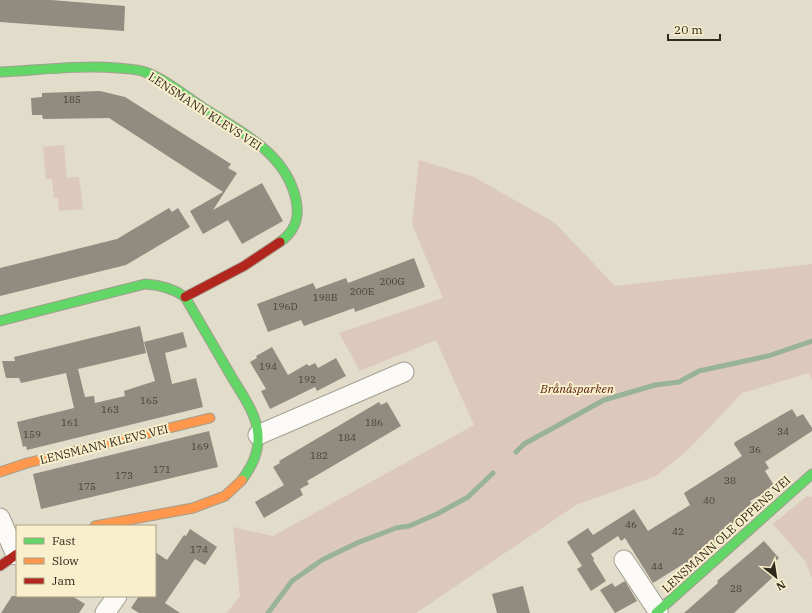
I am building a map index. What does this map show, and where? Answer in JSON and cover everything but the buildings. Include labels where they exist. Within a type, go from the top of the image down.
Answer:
[{"type":"street","name":"LENSMANN KLEVS VEI","points":[[0,72],[106,68],[130,69],[145,72],[257,142],[278,162],[292,187],[296,202],[298,217],[293,230],[284,240],[261,255],[185,297]]},
{"type":"street","points":[[0,321],[145,284],[161,285],[176,290],[185,297],[247,404],[256,424],[258,435],[257,454],[250,469],[238,485],[226,496],[193,508],[123,523],[104,525]]},
{"type":"street","points":[[258,435],[404,372]]},
{"type":"street","name":"LENSMANN KLEVS VEI","points":[[0,472],[27,463],[210,418]]},
{"type":"street","name":"LENSMANN OLE OPPENS VEI","points":[[657,612],[812,474]]},
{"type":"street","points":[[0,518],[16,553]]},
{"type":"street","points":[[0,566],[16,556]]},
{"type":"street","points":[[624,560],[657,612]]},
{"type":"street","points":[[105,613],[116,597]]},
{"type":"green space","points":[[64,145],[67,178],[79,177],[83,209],[59,211],[58,198],[54,198],[52,179],[46,179],[43,147]]},
{"type":"green space","name":"Brånåsparken","points":[[419,160],[474,177],[555,223],[615,286],[812,264],[812,379],[809,373],[742,393],[689,449],[656,476],[576,505],[416,613],[227,613],[240,596],[233,527],[273,536],[474,425],[436,340],[360,371],[339,333],[443,298],[412,224]]},
{"type":"green space","points":[[807,496],[812,497],[812,578],[805,561],[773,524]]},
{"type":"waterway","points":[[516,452],[524,444],[604,400],[655,385],[679,382],[699,371],[768,356],[812,341]]},
{"type":"waterway","points":[[268,613],[292,581],[322,560],[357,543],[396,528],[409,526],[437,514],[468,497],[493,473]]},
{"type":"traffic: fast","points":[[0,72],[74,67],[103,67],[142,71],[167,83],[259,144],[272,156],[282,169],[291,183],[296,200],[297,218],[293,229],[280,242]]},
{"type":"traffic: fast","points":[[0,321],[145,284],[156,285],[176,291],[185,297],[255,419],[258,435],[256,453],[249,470],[242,480]]},
{"type":"traffic: fast","points":[[656,613],[812,474]]},
{"type":"traffic: slow","points":[[0,472],[27,463],[210,418]]},
{"type":"traffic: slow","points":[[100,525],[193,508],[225,496],[242,480]]},
{"type":"traffic: jam","points":[[185,297],[244,266],[280,242]]},
{"type":"traffic: jam","points":[[0,566],[16,555]]}]
